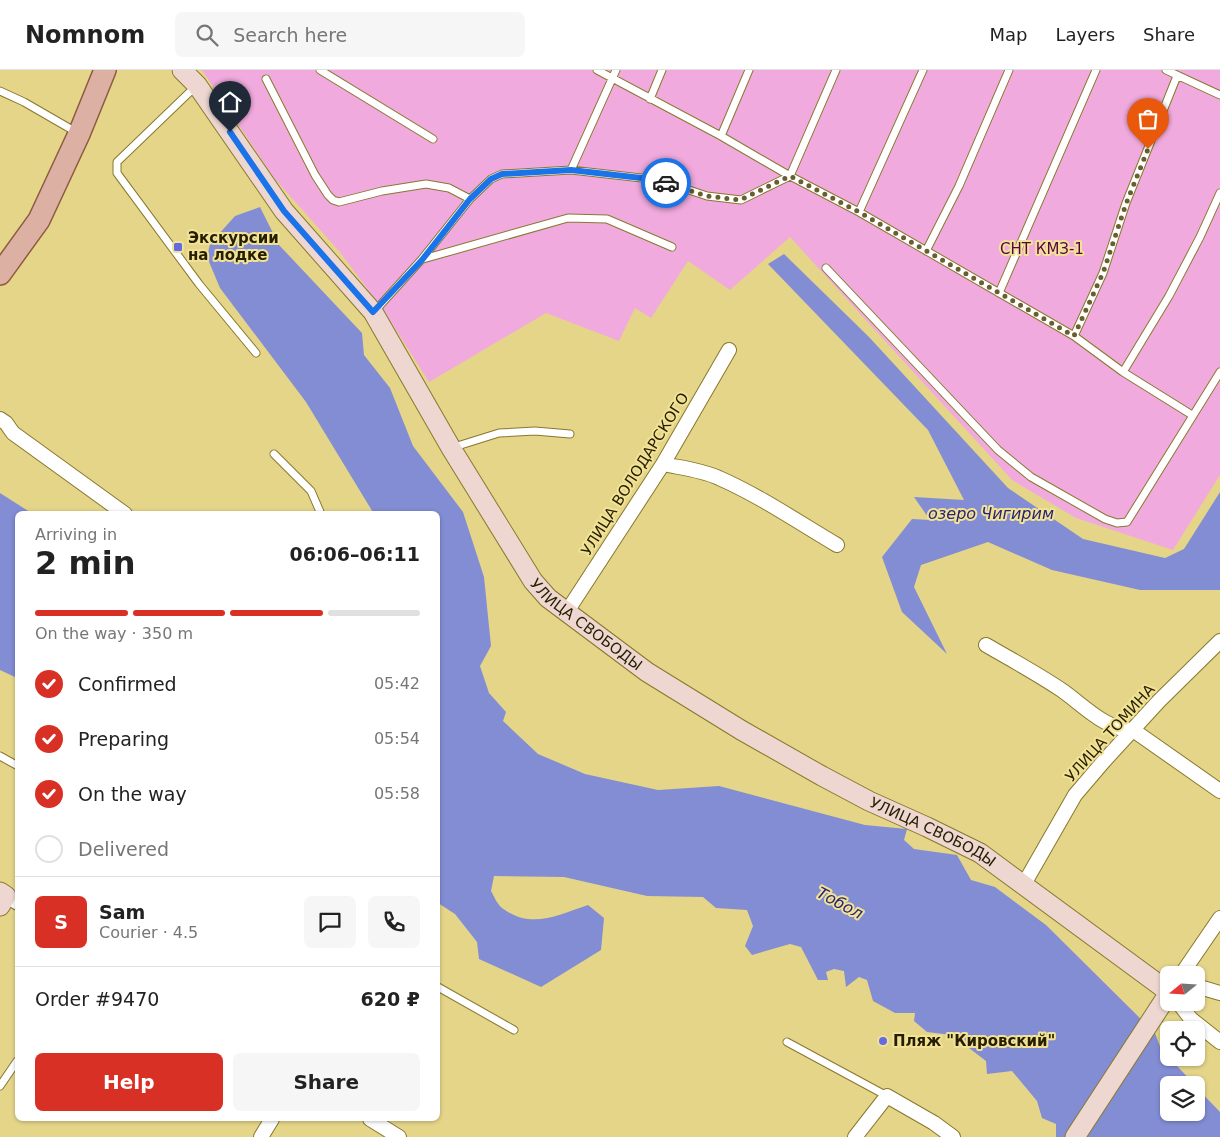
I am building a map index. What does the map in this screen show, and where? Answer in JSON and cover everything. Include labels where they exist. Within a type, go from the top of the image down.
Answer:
[{"type":"main road","points":[[0,274],[39,220],[79,134],[105,70]]},
{"type":"street","name":"УЛИЦА СВОБОДЫ","points":[[182,70],[197,85],[284,211],[373,312],[451,448],[533,581],[548,598],[647,672],[741,730],[868,801],[980,853],[1024,884],[1160,991]]},
{"type":"street","name":"УЛИЦА ВОЛОДАРСКОГО","points":[[566,613],[663,464],[729,350]]},
{"type":"street","points":[[0,419],[6,423],[13,433],[121,511]]},
{"type":"street","points":[[663,464],[718,477],[837,545]]},
{"type":"street","name":"УЛИЦА ТОМИНА","points":[[1024,884],[1076,795],[1104,760],[1159,701],[1220,641]]},
{"type":"street","points":[[986,645],[1064,692],[1102,721],[1127,730],[1133,730],[1220,791]]},
{"type":"street","points":[[1187,966],[1220,918]]},
{"type":"street","points":[[1205,989],[1220,993]]},
{"type":"street","points":[[1076,1137],[1160,1011]]},
{"type":"street","points":[[1182,1011],[1220,1042]]},
{"type":"street","points":[[855,1137],[887,1096],[934,1122],[953,1137]]},
{"type":"street","points":[[261,1137],[271,1121]]},
{"type":"street","points":[[373,1121],[391,1135]]},
{"type":"lane","points":[[320,70],[433,139]]},
{"type":"lane","points":[[597,70],[859,212],[1074,336],[1123,372],[1192,415]]},
{"type":"lane","points":[[571,170],[616,70]]},
{"type":"lane","points":[[650,99],[662,70]]},
{"type":"lane","points":[[721,136],[749,70]]},
{"type":"lane","points":[[373,312],[422,260],[470,199],[491,179],[502,174],[571,170],[659,180],[707,196],[740,200],[790,176],[836,70]]},
{"type":"lane","points":[[859,212],[923,70]]},
{"type":"lane","points":[[926,251],[959,186],[1009,70]]},
{"type":"lane","points":[[999,293],[1096,70]]},
{"type":"lane","points":[[1166,70],[1220,95]]},
{"type":"lane","points":[[1074,336],[1103,273],[1126,204],[1177,76]]},
{"type":"lane","points":[[266,79],[315,174],[333,200],[339,202],[382,191],[426,184],[449,188],[470,199]]},
{"type":"lane","points":[[197,85],[117,162],[117,173],[199,284],[256,353]]},
{"type":"lane","points":[[0,91],[24,102],[79,134]]},
{"type":"lane","points":[[1123,372],[1169,296],[1200,237],[1220,193]]},
{"type":"lane","points":[[422,260],[568,218],[607,219],[672,247]]},
{"type":"lane","points":[[826,268],[998,450],[1030,477],[1105,519],[1116,523],[1127,522],[1220,372]]},
{"type":"lane","points":[[451,448],[499,433],[535,431],[570,434]]},
{"type":"lane","points":[[274,454],[311,491],[320,511]]},
{"type":"lane","points":[[0,756],[15,764]]},
{"type":"lane","points":[[440,988],[514,1030]]},
{"type":"lane","points":[[787,1042],[887,1096]]},
{"type":"lane","points":[[0,1086],[15,1064]]},
{"type":"green space","name":"СНТ КМЗ-1","points":[[202,70],[1220,70],[1220,475],[1173,550],[1076,518],[1012,480],[790,237],[730,290],[688,261],[651,318],[635,308],[619,341],[546,313],[429,382],[384,311],[339,251],[274,178]]},
{"type":"water","name":"Тобол","points":[[260,207],[279,245],[362,333],[364,355],[390,388],[413,446],[463,512],[484,577],[491,646],[480,666],[489,693],[506,712],[503,721],[538,754],[585,774],[658,790],[719,786],[865,825],[907,829],[904,840],[914,849],[957,855],[971,880],[995,887],[1046,925],[1155,1033],[1160,1046],[1160,1066],[1177,1066],[1186,1076],[1160,1076],[1160,1121],[1205,1121],[1205,1096],[1220,1112],[1220,1137],[1056,1137],[1056,1124],[1042,1118],[1037,1101],[1012,1071],[987,1074],[986,1061],[952,1035],[927,1032],[914,1021],[915,1013],[895,1013],[873,1001],[867,980],[859,977],[846,987],[844,971],[834,969],[826,972],[828,980],[818,980],[801,947],[790,944],[752,955],[745,946],[753,926],[747,910],[716,908],[703,897],[647,896],[564,877],[494,876],[491,891],[502,908],[513,915],[523,918],[545,918],[588,905],[604,918],[601,950],[541,987],[479,959],[477,942],[455,914],[440,904],[440,511],[372,511],[306,402],[220,288],[207,257],[210,244],[235,216]]},
{"type":"water","name":"озеро Чигирим","points":[[784,254],[869,337],[1008,488],[1083,539],[1165,558],[1184,549],[1220,492],[1220,590],[1140,590],[1052,570],[988,542],[921,565],[914,587],[947,654],[902,612],[882,557],[912,519],[930,520],[914,497],[964,500],[928,430],[768,264]]},
{"type":"water","points":[[0,493],[28,511],[15,511],[15,677],[0,670]]},
{"type":"way so far","points":[[666,183],[707,196],[740,200],[790,176],[859,212],[1074,336],[1103,273],[1126,204],[1148,149]]},
{"type":"place","name":"Экскурсии на лодке","points":[[178,247]]},
{"type":"place","name":"Пляж \"Кировский\"","points":[[883,1041]]},
{"type":"route","points":[[230,132],[284,211],[373,312],[422,260],[470,199],[491,179],[502,174],[571,170],[659,180],[666,183]]}]
